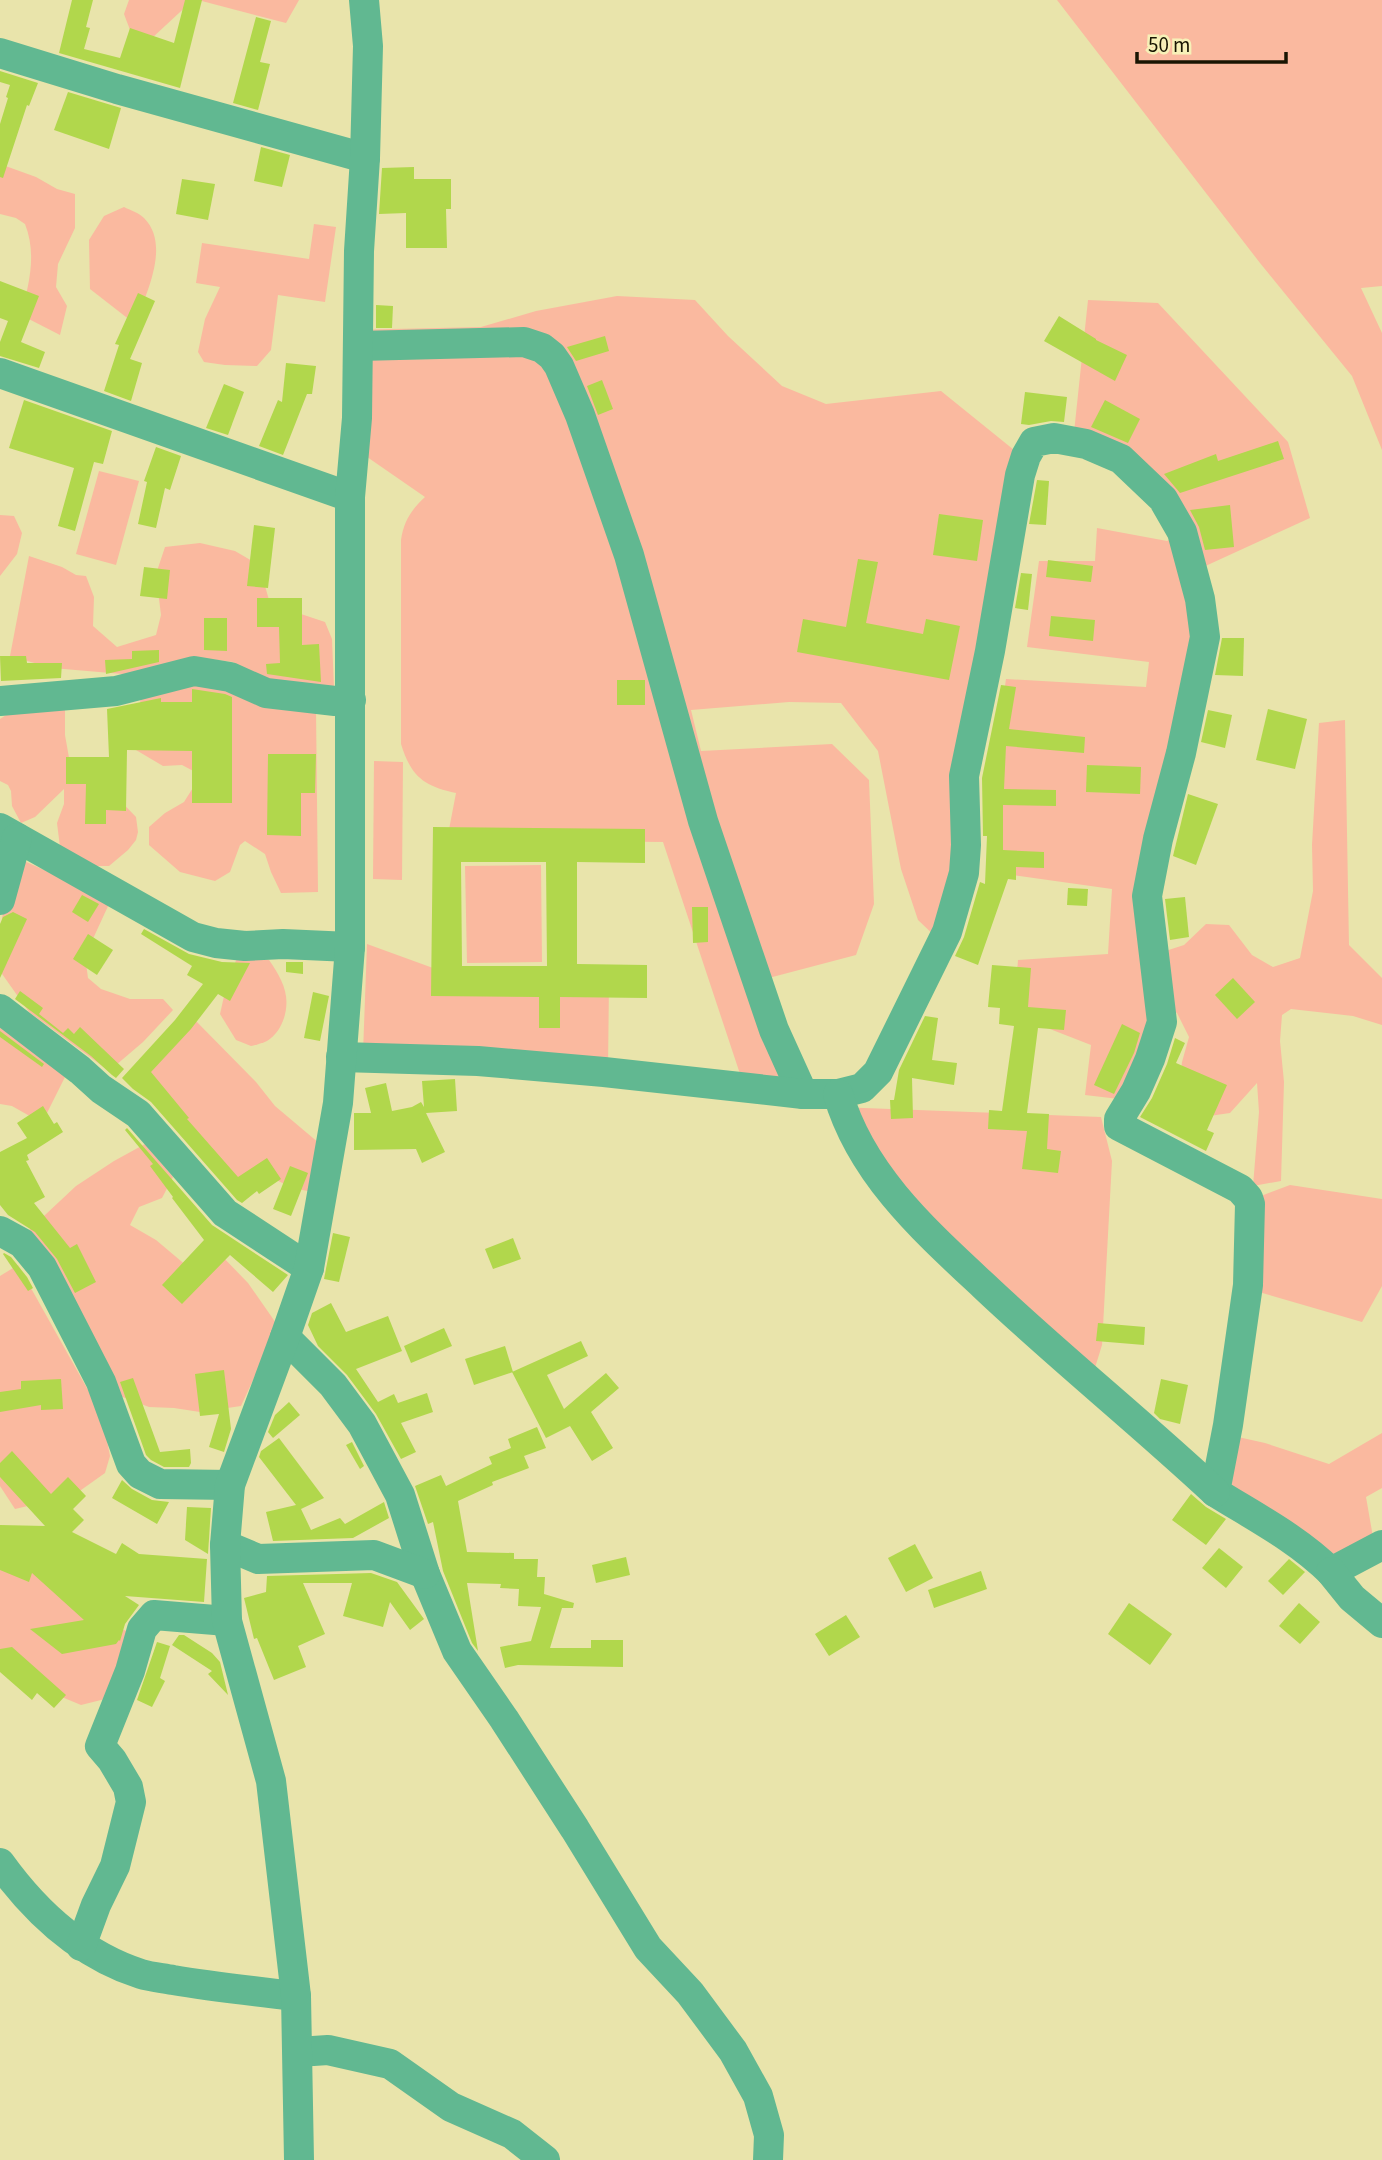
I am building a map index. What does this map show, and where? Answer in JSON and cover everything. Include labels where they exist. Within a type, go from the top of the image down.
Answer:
[{"type":"street","points":[[299,2160],[296,1996],[271,1781],[227,1621],[225,1545],[230,1485],[309,1268],[338,1103],[350,947],[350,497],[357,418],[359,251],[365,158],[368,46],[364,0]]},
{"type":"street","points":[[0,53],[117,89],[365,158]]},
{"type":"street","points":[[359,346],[524,342],[542,348],[559,366],[580,415],[629,555],[703,821],[774,1030],[803,1094]]},
{"type":"street","points":[[0,373],[350,497]]},
{"type":"street","points":[[341,1057],[478,1061],[803,1094],[838,1094],[862,1088],[878,1072],[947,932],[964,873],[964,776],[990,651],[1020,475],[1026,456],[1034,442],[1054,438],[1086,444],[1121,459],[1163,499],[1182,532],[1197,586],[1205,637],[1147,896],[1162,1022],[1150,1059],[1136,1091],[1119,1119],[1119,1126],[1240,1189],[1250,1204],[1248,1285],[1228,1425],[1215,1492]]},
{"type":"street","points":[[0,701],[116,691],[194,671],[230,677],[266,693],[335,701],[351,700]]},
{"type":"street","points":[[0,900],[9,833],[193,937],[244,946],[283,944],[350,947]]},
{"type":"street","points":[[0,1009],[101,1089],[138,1114],[225,1213],[309,1268]]},
{"type":"street","points":[[838,1094],[843,1113],[871,1166],[917,1223],[1021,1321],[1172,1451],[1215,1492],[1315,1556],[1352,1598],[1382,1623]]},
{"type":"street","points":[[0,1231],[22,1243],[42,1267],[101,1382],[131,1464],[140,1474],[160,1483],[230,1485]]},
{"type":"street","points":[[285,1338],[333,1385],[362,1424],[400,1495],[425,1574],[457,1651],[576,1829],[648,1948],[691,1993],[733,2051],[758,2096],[769,2135],[768,2160]]},
{"type":"street","points":[[225,1545],[258,1559],[374,1555],[425,1574]]},
{"type":"street","points":[[1331,1572],[1382,1545]]},
{"type":"street","points":[[81,1946],[96,1905],[115,1866],[131,1802],[128,1787],[100,1746],[130,1671],[142,1629],[154,1615],[227,1621]]},
{"type":"street","points":[[0,1863],[19,1890],[50,1920],[81,1946],[104,1959],[142,1974],[196,1984],[296,1996]]},
{"type":"street","points":[[298,2052],[328,2050],[390,2064],[451,2106],[512,2134],[545,2160]]},
{"type":"shaded area","points":[[129,0],[193,0],[138,51],[124,14]]},
{"type":"shaded area","points":[[198,0],[299,0],[286,23]]},
{"type":"shaded area","points":[[1057,0],[1382,0],[1382,286],[1361,288],[1382,333],[1382,450],[1352,376],[1260,263]]},
{"type":"shaded area","points":[[0,164],[75,194],[75,228],[58,264],[56,287],[67,306],[60,335],[21,315],[29,281],[31,247],[25,224],[16,218],[0,214]]},
{"type":"shaded area","points":[[124,207],[144,218],[152,229],[156,242],[154,270],[135,324],[90,289],[89,240],[104,216]]},
{"type":"shaded area","points":[[314,224],[336,227],[325,302],[278,295],[271,350],[257,366],[204,362],[198,352],[205,319],[220,287],[196,283],[202,243],[309,259]]},
{"type":"shaded area","points":[[617,296],[695,300],[728,336],[782,386],[826,404],[941,391],[1014,450],[960,857],[938,939],[918,920],[901,869],[878,751],[841,703],[789,702],[691,710],[701,751],[832,744],[869,780],[874,904],[856,955],[753,982],[797,1089],[743,1083],[663,842],[447,840],[456,793],[435,787],[420,778],[409,764],[401,744],[401,540],[409,516],[425,497],[357,450],[349,330],[481,327],[536,311]]},
{"type":"shaded area","points":[[1088,300],[1158,303],[1288,442],[1310,518],[1188,574],[1194,651],[1150,956],[1184,945],[1206,924],[1229,925],[1252,955],[1273,967],[1300,958],[1313,891],[1312,845],[1319,723],[1345,720],[1349,945],[1382,978],[1382,1025],[1353,1016],[1291,1009],[1282,1015],[1280,1041],[1284,1082],[1281,1181],[1253,1186],[1259,1112],[1257,1083],[1230,1113],[1209,1116],[1178,1098],[1182,1062],[1189,1037],[1177,1013],[1158,1002],[1119,1099],[1085,1095],[1091,1045],[1014,1015],[1018,960],[1108,954],[1112,889],[1005,874],[986,820],[1006,679],[1146,687],[1149,662],[1027,647],[1039,561],[1095,561],[1097,528],[1167,541],[1173,538],[1158,502],[1073,442]]},
{"type":"shaded area","points":[[99,471],[139,481],[116,565],[76,554]]},
{"type":"shaded area","points":[[0,515],[14,516],[22,533],[17,554],[0,576]]},
{"type":"shaded area","points":[[200,543],[235,551],[259,565],[271,607],[325,622],[332,639],[334,688],[262,682],[233,662],[201,658],[146,676],[52,668],[10,656],[29,556],[62,567],[76,575],[86,576],[94,597],[93,626],[117,647],[156,635],[161,615],[156,574],[165,547]]},
{"type":"shaded area","points":[[223,680],[316,709],[318,892],[281,893],[265,854],[245,841],[240,845],[230,872],[215,881],[180,872],[149,845],[149,827],[184,802],[201,775],[182,765],[163,766],[136,750],[141,693]]},
{"type":"shaded area","points":[[65,701],[65,735],[71,769],[103,783],[136,817],[136,840],[109,866],[95,866],[60,847],[57,823],[64,804],[64,789],[35,817],[21,823],[12,806],[8,785],[0,781],[0,719],[25,703]]},
{"type":"shaded area","points":[[374,761],[403,762],[402,880],[373,879]]},
{"type":"shaded area","points":[[15,857],[69,881],[109,904],[85,956],[88,978],[101,989],[130,999],[163,999],[173,1010],[143,1042],[109,1071],[29,1012],[0,971],[2,918]]},
{"type":"shaded area","points":[[541,865],[542,962],[467,963],[465,866]]},
{"type":"shaded area","points":[[367,944],[444,972],[609,983],[608,1069],[363,1053]]},
{"type":"shaded area","points":[[237,958],[269,960],[286,995],[286,1010],[278,1031],[267,1041],[251,1046],[236,1040],[220,1014],[227,983]]},
{"type":"shaded area","points":[[192,1017],[256,1082],[275,1106],[326,1149],[313,1192],[292,1188],[265,1174],[235,1193],[138,1073]]},
{"type":"shaded area","points":[[0,1027],[66,1075],[42,1123],[12,1106],[0,1104]]},
{"type":"shaded area","points":[[837,1107],[1101,1117],[1112,1161],[1102,1345],[1090,1384],[1019,1323]]},
{"type":"shaded area","points":[[145,1144],[173,1177],[162,1198],[139,1207],[130,1225],[156,1240],[194,1272],[218,1252],[248,1283],[278,1326],[241,1406],[200,1412],[149,1407],[112,1393],[29,1230],[76,1186]]},
{"type":"shaded area","points":[[1290,1185],[1382,1199],[1382,1286],[1362,1322],[1252,1290],[1253,1199]]},
{"type":"shaded area","points":[[18,1265],[102,1415],[110,1456],[105,1473],[74,1495],[15,1509],[0,1486],[0,1276]]},
{"type":"shaded area","points":[[1382,1433],[1382,1488],[1366,1497],[1373,1537],[1346,1559],[1298,1541],[1219,1498],[1229,1435],[1265,1443],[1329,1464]]},
{"type":"shaded area","points":[[0,1568],[54,1576],[82,1617],[127,1631],[122,1655],[105,1699],[81,1705],[33,1685],[0,1667]]},
{"type":"building","points":[[72,0],[93,0],[86,27],[90,28],[84,49],[120,58],[130,28],[174,43],[185,0],[202,0],[180,88],[59,53]]},
{"type":"building","points":[[256,17],[271,21],[260,62],[270,64],[258,110],[233,103]]},
{"type":"building","points":[[0,71],[38,83],[29,106],[27,105],[3,178],[0,177],[0,124],[10,85],[0,82]]},
{"type":"building","points":[[68,92],[121,108],[109,149],[54,130]]},
{"type":"building","points":[[261,147],[290,155],[282,187],[254,181]]},
{"type":"building","points":[[414,167],[414,179],[451,179],[451,209],[446,209],[447,248],[406,248],[406,213],[379,214],[382,168]]},
{"type":"building","points":[[182,179],[215,184],[208,220],[176,214]]},
{"type":"building","points":[[0,281],[39,296],[21,342],[45,352],[39,368],[0,356],[0,342],[8,321],[0,318]]},
{"type":"building","points":[[138,293],[155,301],[130,359],[142,363],[131,401],[104,391],[119,345],[115,344]]},
{"type":"building","points":[[376,305],[393,306],[392,328],[376,328]]},
{"type":"building","points":[[1059,316],[1096,340],[1127,355],[1115,381],[1044,341]]},
{"type":"building","points":[[605,336],[609,351],[576,361],[567,347]]},
{"type":"building","points":[[286,363],[316,366],[312,394],[307,394],[283,455],[259,446],[278,400],[282,402]]},
{"type":"building","points":[[602,380],[613,409],[598,415],[587,386]]},
{"type":"building","points":[[224,384],[244,392],[228,435],[206,428]]},
{"type":"building","points":[[1025,392],[1067,397],[1064,422],[1021,424]]},
{"type":"building","points":[[24,400],[112,431],[103,464],[94,462],[75,531],[58,526],[74,468],[9,448]]},
{"type":"building","points":[[1105,400],[1140,419],[1128,443],[1091,427]]},
{"type":"building","points":[[1278,441],[1284,459],[1180,493],[1164,474],[1216,454],[1218,461]]},
{"type":"building","points":[[156,447],[181,456],[170,490],[165,488],[156,528],[138,524],[147,482],[144,481]]},
{"type":"building","points":[[1037,480],[1049,481],[1046,525],[1029,524]]},
{"type":"building","points":[[1230,505],[1234,547],[1205,550],[1199,527],[1190,510]]},
{"type":"building","points":[[939,514],[983,520],[977,561],[933,555]]},
{"type":"building","points":[[254,525],[275,528],[268,588],[247,586]]},
{"type":"building","points":[[858,559],[878,562],[866,623],[923,634],[926,619],[960,626],[949,680],[797,652],[803,619],[846,627]]},
{"type":"building","points":[[1048,560],[1093,566],[1091,582],[1046,577]]},
{"type":"building","points":[[144,567],[170,570],[167,599],[140,596]]},
{"type":"building","points":[[1021,573],[1032,574],[1028,610],[1015,608]]},
{"type":"building","points":[[257,598],[302,598],[302,645],[319,644],[321,682],[267,674],[266,664],[280,663],[279,627],[257,627]]},
{"type":"building","points":[[1051,616],[1095,620],[1093,641],[1049,636]]},
{"type":"building","points":[[204,618],[227,618],[227,651],[204,650]]},
{"type":"building","points":[[1222,638],[1244,638],[1243,676],[1215,675]]},
{"type":"building","points":[[159,650],[159,662],[106,674],[105,660],[132,659],[132,651]]},
{"type":"building","points":[[0,656],[26,656],[27,663],[62,663],[61,678],[1,681]]},
{"type":"building","points":[[617,680],[645,680],[645,705],[617,705]]},
{"type":"building","points":[[1001,685],[1016,687],[1009,729],[1085,737],[1084,753],[1006,746],[1004,789],[1056,790],[1056,806],[1003,805],[1003,850],[1044,852],[1044,868],[1016,867],[1016,880],[1008,879],[978,965],[955,956],[964,937],[980,882],[985,884],[987,836],[983,836],[982,778]]},
{"type":"building","points":[[192,689],[232,697],[232,803],[192,803],[192,751],[127,750],[126,811],[106,810],[106,824],[85,824],[86,784],[66,784],[66,757],[109,757],[107,709],[161,698],[161,702],[192,702]]},
{"type":"building","points":[[1268,709],[1307,719],[1295,769],[1256,760]]},
{"type":"building","points":[[1208,710],[1232,715],[1225,748],[1201,742]]},
{"type":"building","points":[[268,754],[316,754],[315,793],[301,793],[301,836],[267,835]]},
{"type":"building","points":[[1087,765],[1141,767],[1140,794],[1086,792]]},
{"type":"building","points":[[1188,794],[1218,804],[1196,865],[1173,856]]},
{"type":"building","points":[[433,827],[645,829],[645,863],[577,862],[577,964],[647,965],[647,998],[560,997],[560,1028],[539,1028],[539,997],[431,996]],"holes":[[[461,862],[546,862],[547,966],[462,966]]]},
{"type":"building","points":[[1068,888],[1088,889],[1087,906],[1067,905]]},
{"type":"building","points":[[82,895],[99,904],[88,922],[72,912]]},
{"type":"building","points":[[1185,897],[1189,937],[1170,940],[1165,899]]},
{"type":"building","points":[[692,907],[708,907],[708,942],[693,943]]},
{"type":"building","points":[[13,912],[27,919],[0,978],[0,924],[3,917]]},
{"type":"building","points":[[144,929],[189,954],[222,962],[250,963],[230,1001],[218,994],[191,1029],[151,1072],[189,1118],[187,1119],[238,1177],[267,1158],[281,1179],[259,1194],[257,1191],[242,1203],[151,1102],[122,1078],[175,1020],[203,984],[187,975],[192,966],[141,934]]},
{"type":"building","points":[[88,934],[113,950],[97,975],[73,959]]},
{"type":"building","points":[[286,962],[303,962],[303,974],[286,972]]},
{"type":"building","points":[[992,965],[1031,968],[1028,1007],[1066,1010],[1064,1030],[1038,1028],[1027,1113],[1049,1114],[1047,1149],[1061,1151],[1058,1173],[1022,1169],[1027,1131],[988,1129],[989,1110],[1002,1111],[1014,1026],[999,1024],[1000,1008],[988,1007]]},
{"type":"building","points":[[1233,978],[1255,1002],[1237,1019],[1215,995]]},
{"type":"building","points":[[20,991],[43,1008],[39,1014],[63,1033],[68,1028],[74,1034],[80,1027],[124,1069],[116,1078],[112,1075],[15,999]]},
{"type":"building","points":[[313,992],[329,996],[320,1041],[304,1038]]},
{"type":"building","points":[[925,1016],[938,1018],[932,1060],[957,1063],[954,1085],[912,1078],[913,1118],[891,1119],[890,1100],[894,1100],[899,1070]]},
{"type":"building","points":[[1122,1024],[1140,1033],[1134,1053],[1114,1094],[1094,1085]]},
{"type":"building","points":[[0,1031],[44,1064],[42,1067],[0,1037]]},
{"type":"building","points":[[1175,1038],[1185,1043],[1176,1063],[1227,1085],[1207,1130],[1214,1133],[1206,1151],[1140,1117],[1152,1098]]},
{"type":"building","points":[[455,1079],[457,1111],[426,1113],[445,1152],[422,1163],[416,1149],[354,1150],[354,1113],[371,1113],[365,1088],[386,1083],[392,1111],[412,1107],[421,1102],[424,1107],[422,1081]]},
{"type":"building","points":[[43,1106],[54,1124],[57,1122],[63,1132],[27,1155],[29,1160],[26,1161],[45,1197],[34,1203],[70,1248],[77,1244],[96,1282],[75,1293],[57,1259],[35,1232],[8,1215],[0,1205],[0,1152],[27,1138],[17,1123]]},
{"type":"building","points":[[127,1128],[212,1225],[288,1275],[273,1292],[230,1255],[182,1304],[162,1285],[204,1240],[150,1166],[153,1164],[125,1130]]},
{"type":"building","points":[[290,1166],[308,1173],[291,1216],[273,1209]]},
{"type":"building","points":[[333,1233],[350,1237],[339,1282],[324,1279]]},
{"type":"building","points":[[513,1238],[521,1259],[493,1269],[485,1249]]},
{"type":"building","points":[[4,1253],[11,1257],[33,1288],[28,1291]]},
{"type":"building","points":[[331,1303],[346,1332],[388,1316],[402,1351],[356,1369],[378,1402],[394,1394],[398,1403],[427,1393],[433,1412],[401,1423],[416,1452],[401,1459],[376,1414],[347,1375],[318,1346],[308,1325],[312,1313]]},
{"type":"building","points":[[1098,1323],[1145,1327],[1144,1345],[1096,1341]]},
{"type":"building","points":[[444,1328],[452,1346],[411,1363],[404,1346]]},
{"type":"building","points":[[581,1341],[588,1356],[547,1375],[564,1409],[606,1373],[619,1388],[591,1412],[613,1448],[592,1461],[570,1426],[546,1438],[512,1372]]},
{"type":"building","points":[[505,1346],[513,1372],[474,1385],[465,1359]]},
{"type":"building","points":[[224,1370],[231,1429],[224,1452],[209,1447],[219,1414],[200,1416],[195,1374]]},
{"type":"building","points":[[133,1378],[160,1452],[190,1449],[189,1467],[164,1467],[146,1455],[120,1382]]},
{"type":"building","points":[[61,1379],[63,1409],[41,1410],[41,1405],[0,1412],[0,1392],[21,1389],[21,1381]]},
{"type":"building","points":[[1161,1379],[1188,1385],[1180,1424],[1160,1419],[1154,1413]]},
{"type":"building","points":[[289,1402],[300,1415],[273,1438],[268,1432],[275,1415]]},
{"type":"building","points":[[537,1427],[546,1448],[524,1456],[529,1468],[492,1482],[493,1485],[458,1501],[467,1552],[514,1553],[514,1559],[538,1559],[537,1577],[545,1577],[544,1594],[574,1603],[573,1608],[562,1608],[550,1648],[591,1648],[591,1640],[623,1640],[623,1667],[518,1665],[505,1668],[500,1647],[531,1641],[541,1607],[518,1606],[519,1589],[500,1588],[501,1584],[467,1583],[478,1651],[472,1643],[443,1571],[433,1522],[428,1524],[415,1486],[441,1475],[446,1486],[492,1464],[489,1457],[511,1448],[508,1439]]},
{"type":"building","points":[[279,1438],[324,1498],[301,1509],[311,1530],[340,1518],[345,1524],[384,1502],[389,1518],[353,1538],[273,1541],[266,1512],[296,1505],[259,1457],[261,1451]]},
{"type":"building","points":[[352,1442],[364,1466],[360,1469],[346,1445]]},
{"type":"building","points":[[12,1451],[51,1494],[68,1477],[86,1496],[73,1509],[84,1520],[72,1532],[116,1554],[122,1543],[139,1554],[207,1559],[204,1602],[125,1596],[139,1605],[125,1624],[120,1641],[62,1654],[30,1629],[84,1620],[32,1573],[29,1582],[0,1570],[0,1525],[45,1526],[0,1477],[0,1463]]},
{"type":"building","points":[[122,1480],[152,1500],[169,1502],[157,1524],[112,1498]]},
{"type":"building","points":[[1191,1494],[1226,1519],[1206,1545],[1172,1520]]},
{"type":"building","points":[[187,1507],[211,1508],[208,1554],[185,1540]]},
{"type":"building","points":[[915,1544],[933,1578],[906,1592],[888,1558]]},
{"type":"building","points":[[1219,1548],[1243,1567],[1226,1588],[1202,1568]]},
{"type":"building","points":[[626,1557],[630,1575],[596,1583],[592,1565]]},
{"type":"building","points":[[1289,1559],[1305,1572],[1283,1595],[1268,1581]]},
{"type":"building","points":[[981,1571],[987,1589],[934,1608],[928,1590]]},
{"type":"building","points":[[371,1573],[397,1582],[424,1619],[410,1630],[390,1602],[383,1627],[343,1616],[352,1583],[303,1583],[325,1634],[298,1646],[306,1667],[274,1680],[257,1638],[254,1639],[244,1598],[266,1592],[267,1576]]},
{"type":"building","points":[[1129,1603],[1172,1634],[1150,1665],[1108,1634]]},
{"type":"building","points":[[1299,1603],[1320,1622],[1300,1644],[1279,1626]]},
{"type":"building","points":[[846,1615],[860,1637],[829,1656],[815,1634]]},
{"type":"building","points":[[179,1635],[184,1635],[212,1653],[220,1662],[228,1695],[208,1674],[212,1671],[172,1645]]},
{"type":"building","points":[[157,1642],[170,1646],[160,1678],[165,1681],[152,1707],[137,1700]]},
{"type":"building","points":[[12,1647],[66,1695],[54,1708],[37,1693],[32,1700],[0,1672],[0,1649]]}]
